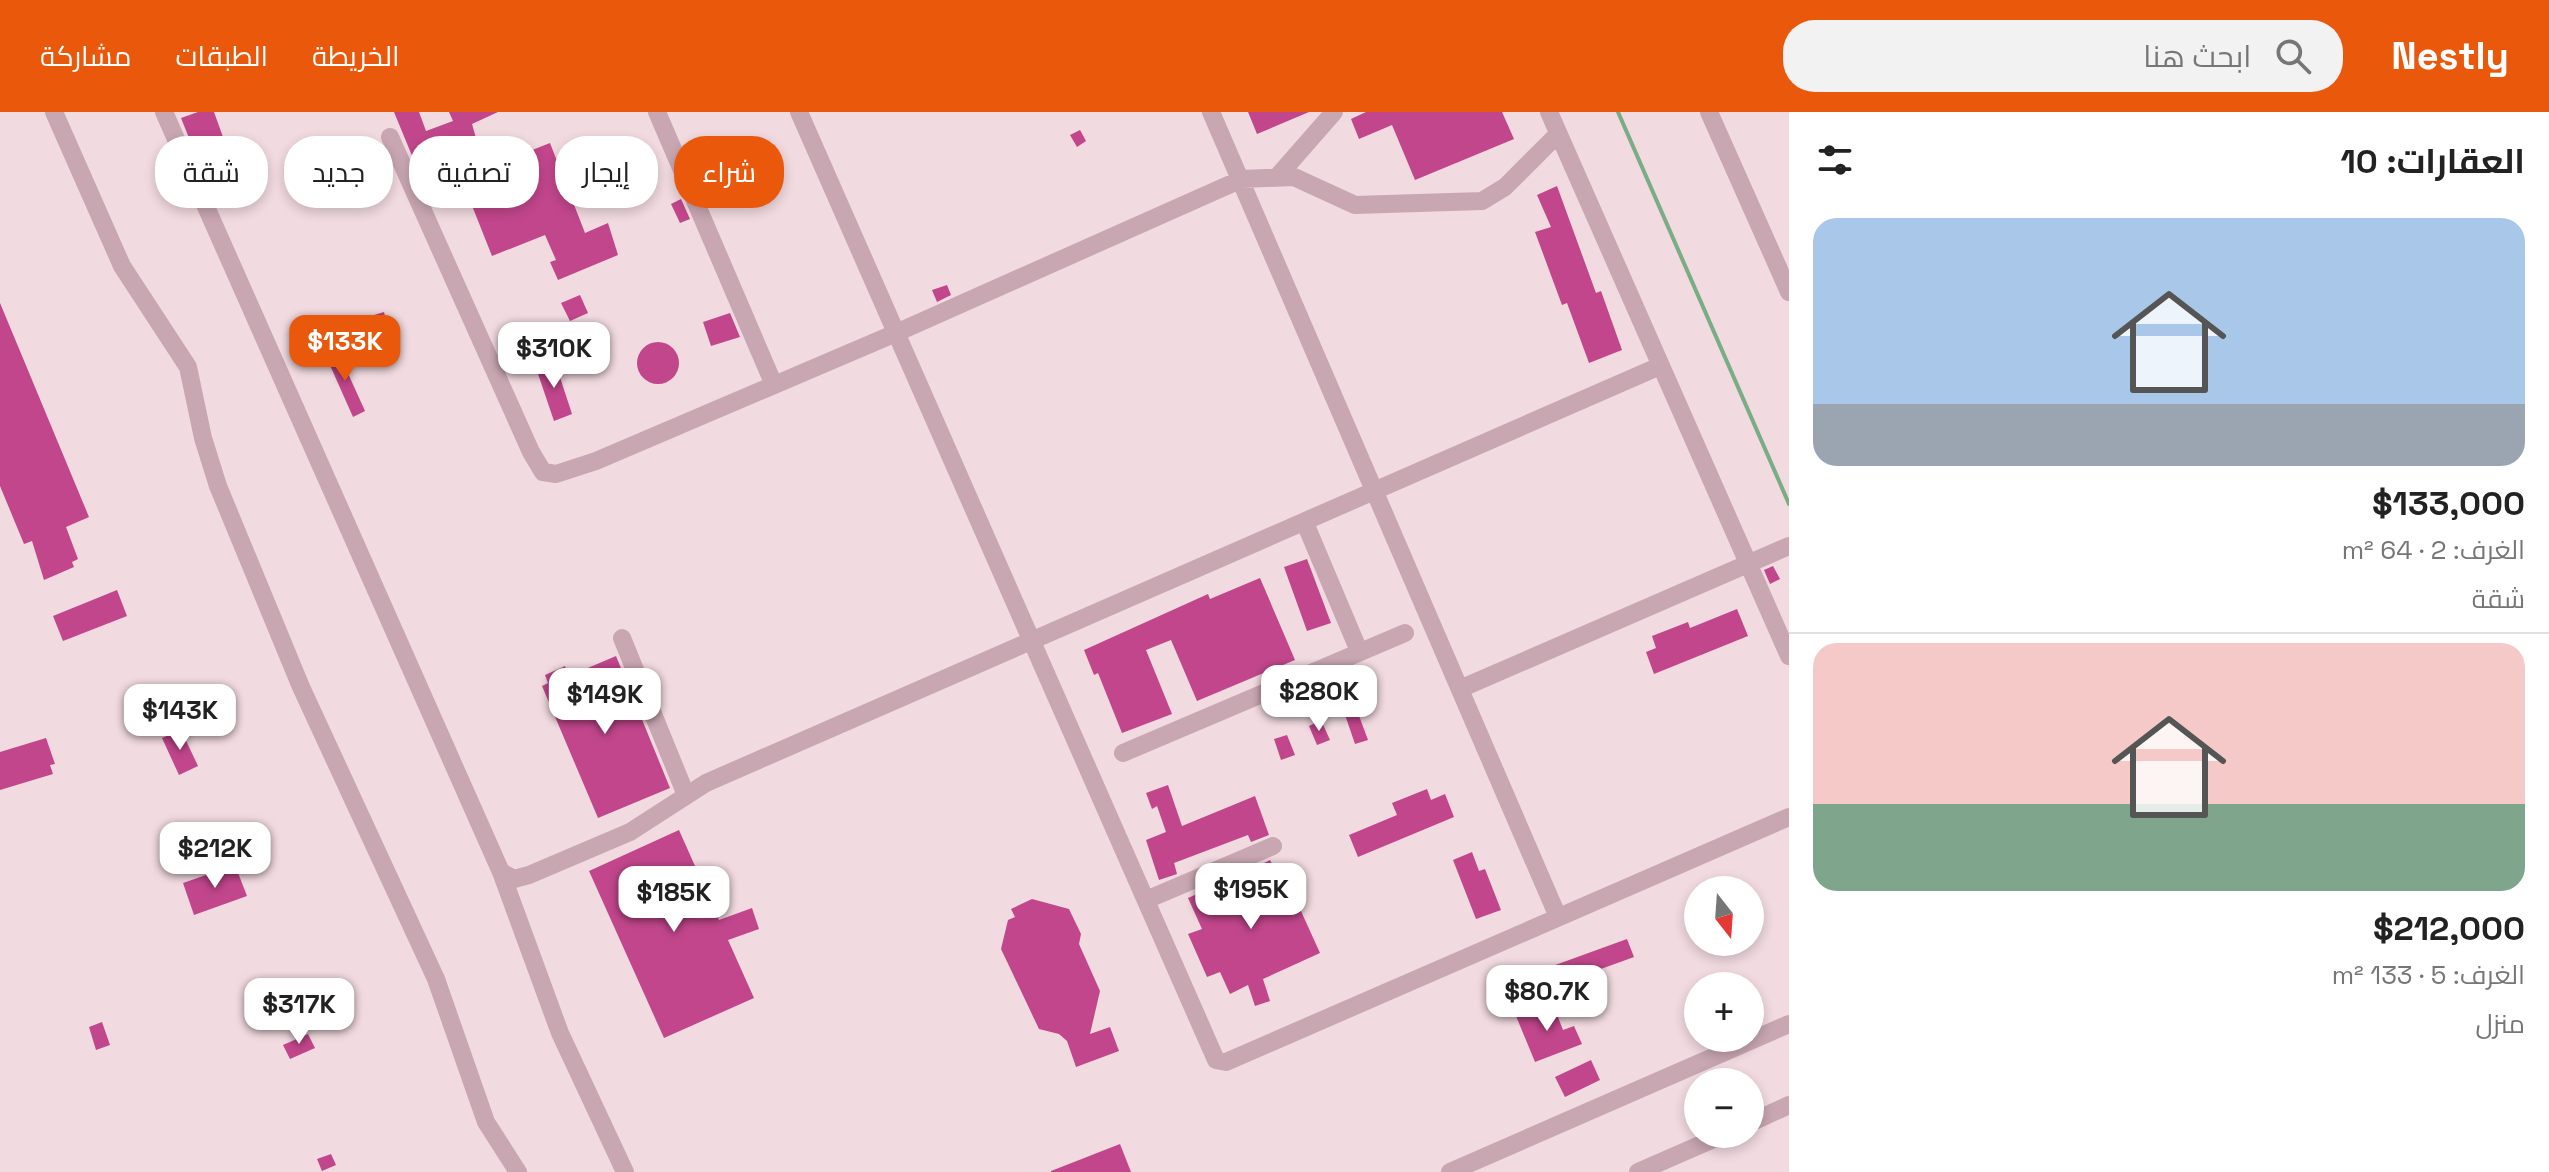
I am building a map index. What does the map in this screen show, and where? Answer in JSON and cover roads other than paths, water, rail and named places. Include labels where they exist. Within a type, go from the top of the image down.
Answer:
[{"type":"street","points":[[54,112],[122,266],[188,367],[203,438],[218,486],[301,687],[436,979],[486,1122],[518,1172]]},
{"type":"street","points":[[164,112],[501,872],[560,1033],[625,1172]]},
{"type":"street","points":[[657,112],[774,385]]},
{"type":"street","points":[[799,112],[1216,1060],[1226,1062],[1789,817]]},
{"type":"street","points":[[1211,112],[1462,688],[1558,917]]},
{"type":"street","points":[[1278,176],[1334,112]]},
{"type":"street","points":[[1549,112],[1789,656]]},
{"type":"street","points":[[1709,112],[1789,292]]},
{"type":"street","points":[[393,144],[531,452],[543,472],[556,474],[596,461],[896,333],[1242,179],[1294,177],[1355,205],[1482,201],[1505,187],[1558,134]]},
{"type":"street","points":[[501,872],[514,879],[529,875],[630,832],[706,783],[1660,366]]},
{"type":"street","points":[[1305,523],[1359,651]]},
{"type":"street","points":[[1462,688],[1789,546]]},
{"type":"street","points":[[1123,753],[1405,633]]},
{"type":"street","points":[[622,638],[686,795]]},
{"type":"street","points":[[1146,900],[1273,846]]},
{"type":"street","points":[[1450,1172],[1789,1024]]},
{"type":"street","points":[[1764,1117],[1789,1105]]},
{"type":"street","points":[[1638,1172],[1693,1148]]},
{"type":"waterway","points":[[1618,112],[1789,504]]}]
